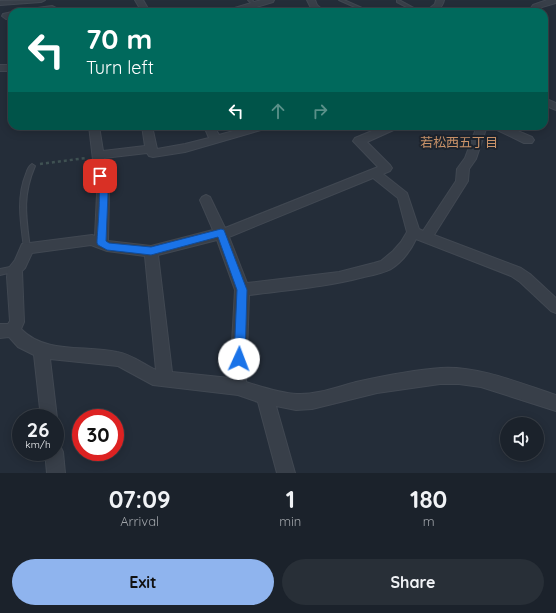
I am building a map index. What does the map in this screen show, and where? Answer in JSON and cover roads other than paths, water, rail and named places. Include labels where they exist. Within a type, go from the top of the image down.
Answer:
[{"type":"street","points":[[0,3],[41,0]]},
{"type":"street","points":[[240,8],[252,3],[270,0]]},
{"type":"street","points":[[310,0],[316,8]]},
{"type":"street","points":[[435,8],[439,5],[440,0]]},
{"type":"street","points":[[534,8],[556,0]]},
{"type":"street","points":[[95,130],[104,194],[101,243]]},
{"type":"street","points":[[148,130],[151,150]]},
{"type":"street","points":[[211,130],[215,139]]},
{"type":"street","points":[[98,156],[151,150],[153,153],[159,153],[186,148],[249,130]]},
{"type":"street","points":[[385,130],[359,141],[386,168],[232,231],[151,251],[107,246],[92,240],[27,248],[20,264],[15,269],[14,277],[17,322],[6,330],[23,342],[41,351],[118,359],[153,377],[238,387],[265,396],[296,402],[312,401],[377,384],[440,376],[459,376],[481,379],[556,403]]},
{"type":"street","points":[[242,290],[339,278],[386,265],[420,235],[462,181],[463,169],[470,159],[481,130]]},
{"type":"street","points":[[506,130],[528,140]]},
{"type":"street","points":[[374,173],[403,196],[420,235],[516,272],[556,307]]},
{"type":"street","points":[[206,200],[221,233],[242,290],[238,387]]},
{"type":"street","points":[[151,251],[165,378]]},
{"type":"street","points":[[41,351],[48,409]]},
{"type":"street","points":[[265,396],[286,473]]},
{"type":"street","points":[[55,461],[56,473]]},
{"type":"lane","points":[[341,0],[360,8]]},
{"type":"lane","points":[[398,1],[411,8]]},
{"type":"lane","points":[[27,248],[22,208],[28,175],[32,166]]},
{"type":"lane","points":[[0,272],[15,269]]},
{"type":"district","name":"若松西五丁目","points":[[459,142]]}]
